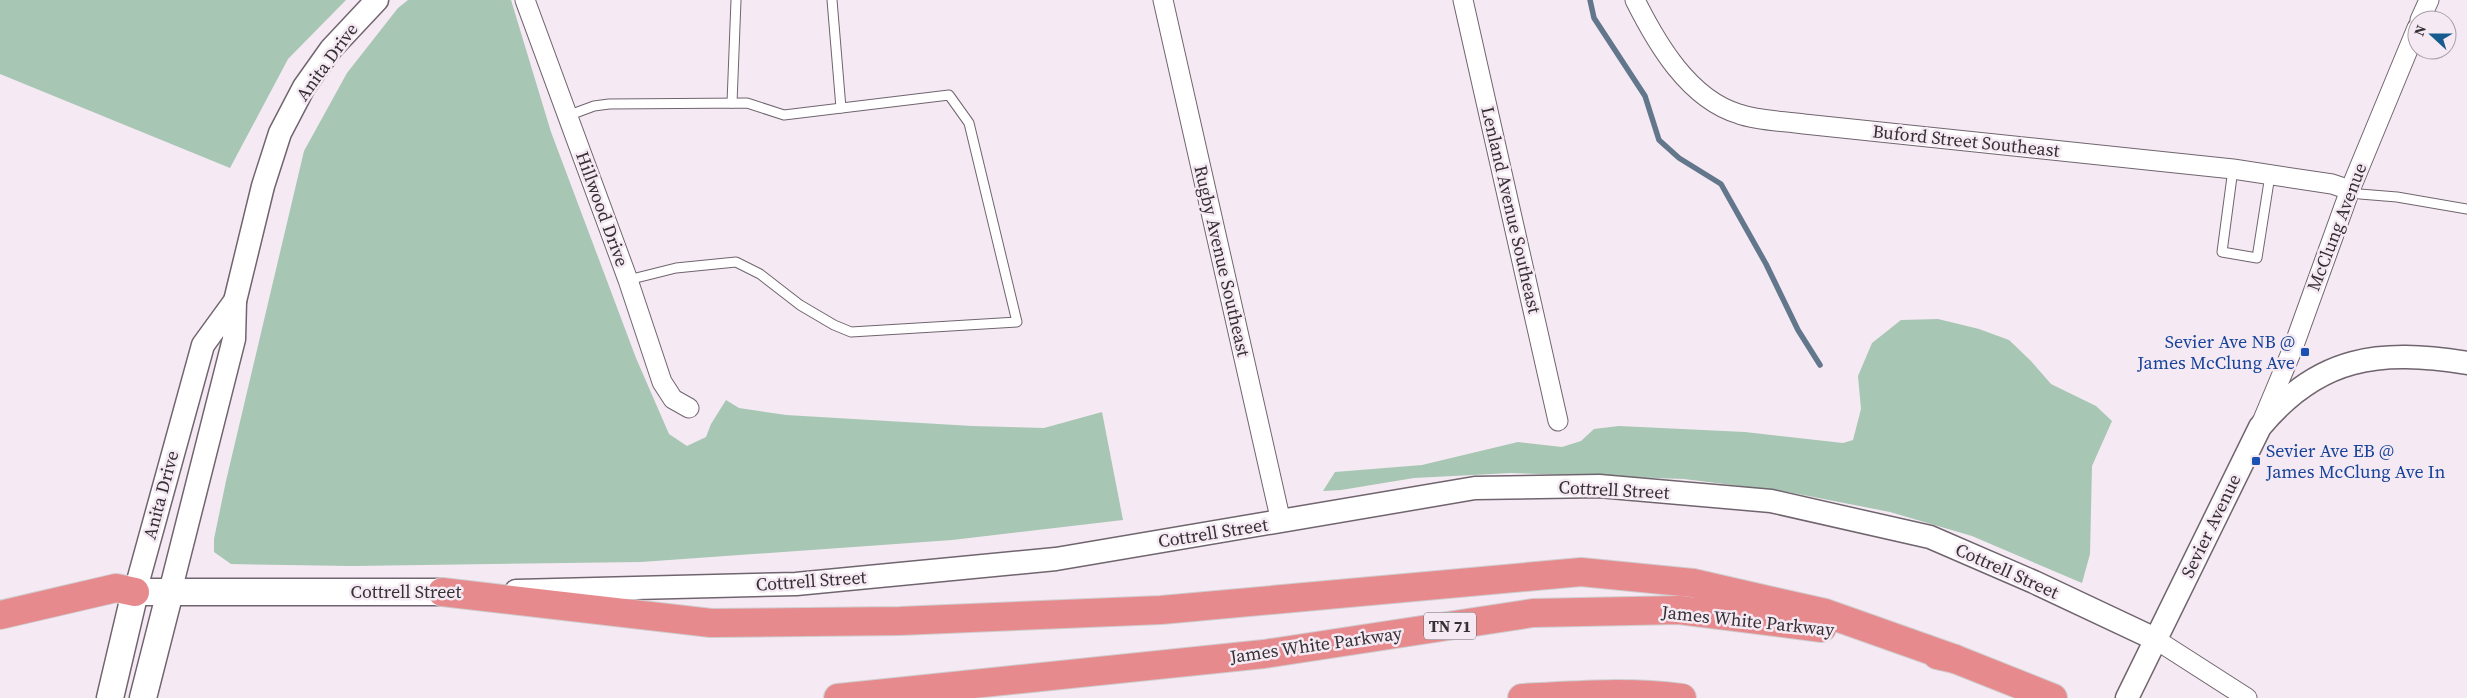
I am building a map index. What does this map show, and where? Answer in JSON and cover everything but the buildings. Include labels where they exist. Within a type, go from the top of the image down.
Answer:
[{"type":"highway","points":[[442,592],[711,623],[900,621],[1161,610],[1581,572],[1693,583],[1825,612],[1955,660]]},
{"type":"highway","points":[[0,615],[116,588],[135,592]]},
{"type":"highway","name":"James White Parkway","points":[[838,698],[1264,654],[1533,613],[1679,610],[1841,630],[1955,660],[2053,698]]},
{"type":"highway","points":[[1522,698],[1575,695],[1658,695],[1682,698]]},
{"type":"main road","name":"Cottrell Street","points":[[135,592],[442,592]]},
{"type":"main road","name":"Anita Drive","points":[[110,698],[135,592]]},
{"type":"main road","name":"Anita Drive","points":[[143,698],[170,592]]},
{"type":"street","name":"Anita Drive","points":[[170,592],[234,339],[234,302],[263,186],[280,133],[304,88],[331,49],[377,0]]},
{"type":"street","name":"Hillwood Drive","points":[[525,0],[628,280],[662,382],[672,399],[689,408]]},
{"type":"street","name":"Rugby Avenue Southeast","points":[[1162,0],[1280,522]]},
{"type":"street","name":"Lenland Avenue Southeast","points":[[1463,0],[1558,421]]},
{"type":"street","name":"Buford Street Southeast","points":[[1635,0],[1646,23],[1693,86],[1718,106],[1740,115],[1804,124],[2233,169],[2332,184],[2350,190]]},
{"type":"street","name":"McClung Avenue","points":[[2260,428],[2293,348],[2350,190],[2407,52]]},
{"type":"street","name":"Anita Drive","points":[[135,592],[203,345],[234,302]]},
{"type":"street","name":"Sevier Avenue","points":[[2127,698],[2260,428],[2276,408],[2313,378],[2342,366],[2366,359],[2395,356],[2438,358],[2467,363]]},
{"type":"street","name":"Cottrell Street","points":[[442,592],[796,584],[1056,559],[1475,488],[1599,486],[1771,501],[1930,537],[2034,582],[2156,639],[2247,698]]},
{"type":"lane","points":[[732,103],[736,0]]},
{"type":"lane","points":[[832,0],[840,108]]},
{"type":"lane","points":[[567,116],[594,106],[610,104],[732,103],[747,103],[784,115],[949,95],[968,123],[1017,322],[851,332],[834,325],[800,305],[760,274],[736,262],[676,268],[628,280]]},
{"type":"lane","points":[[2233,169],[2222,252],[2257,258],[2270,175]]},
{"type":"lane","points":[[2350,190],[2360,194],[2397,197],[2467,209]]},
{"type":"green space","points":[[0,0],[346,0],[288,59],[230,168],[0,74]]},
{"type":"green space","points":[[408,0],[511,0],[551,132],[636,358],[669,434],[687,446],[706,437],[711,424],[726,400],[739,408],[786,415],[972,426],[1044,428],[1102,412],[1123,520],[952,540],[641,562],[352,566],[231,564],[214,552],[214,539],[226,481],[304,151],[347,73],[398,8]]},
{"type":"green space","points":[[1938,319],[1979,329],[2009,340],[2051,384],[2096,406],[2112,421],[2092,466],[2090,554],[2082,583],[1972,536],[1890,512],[1788,492],[1684,479],[1511,473],[1414,478],[1341,490],[1323,491],[1335,472],[1422,465],[1518,442],[1562,447],[1581,441],[1594,429],[1619,426],[1745,432],[1843,443],[1853,440],[1861,409],[1858,376],[1872,343],[1901,320]]},
{"type":"waterway","points":[[1590,0],[1594,18],[1645,96],[1659,140],[1679,158],[1721,184],[1766,264],[1798,330],[1820,365]]},
{"type":"place","name":"Sevier Ave NB @ James McClung Ave","points":[[2305,352]]},
{"type":"place","name":"Sevier Ave EB @ James McClung Ave In","points":[[2256,461]]}]
